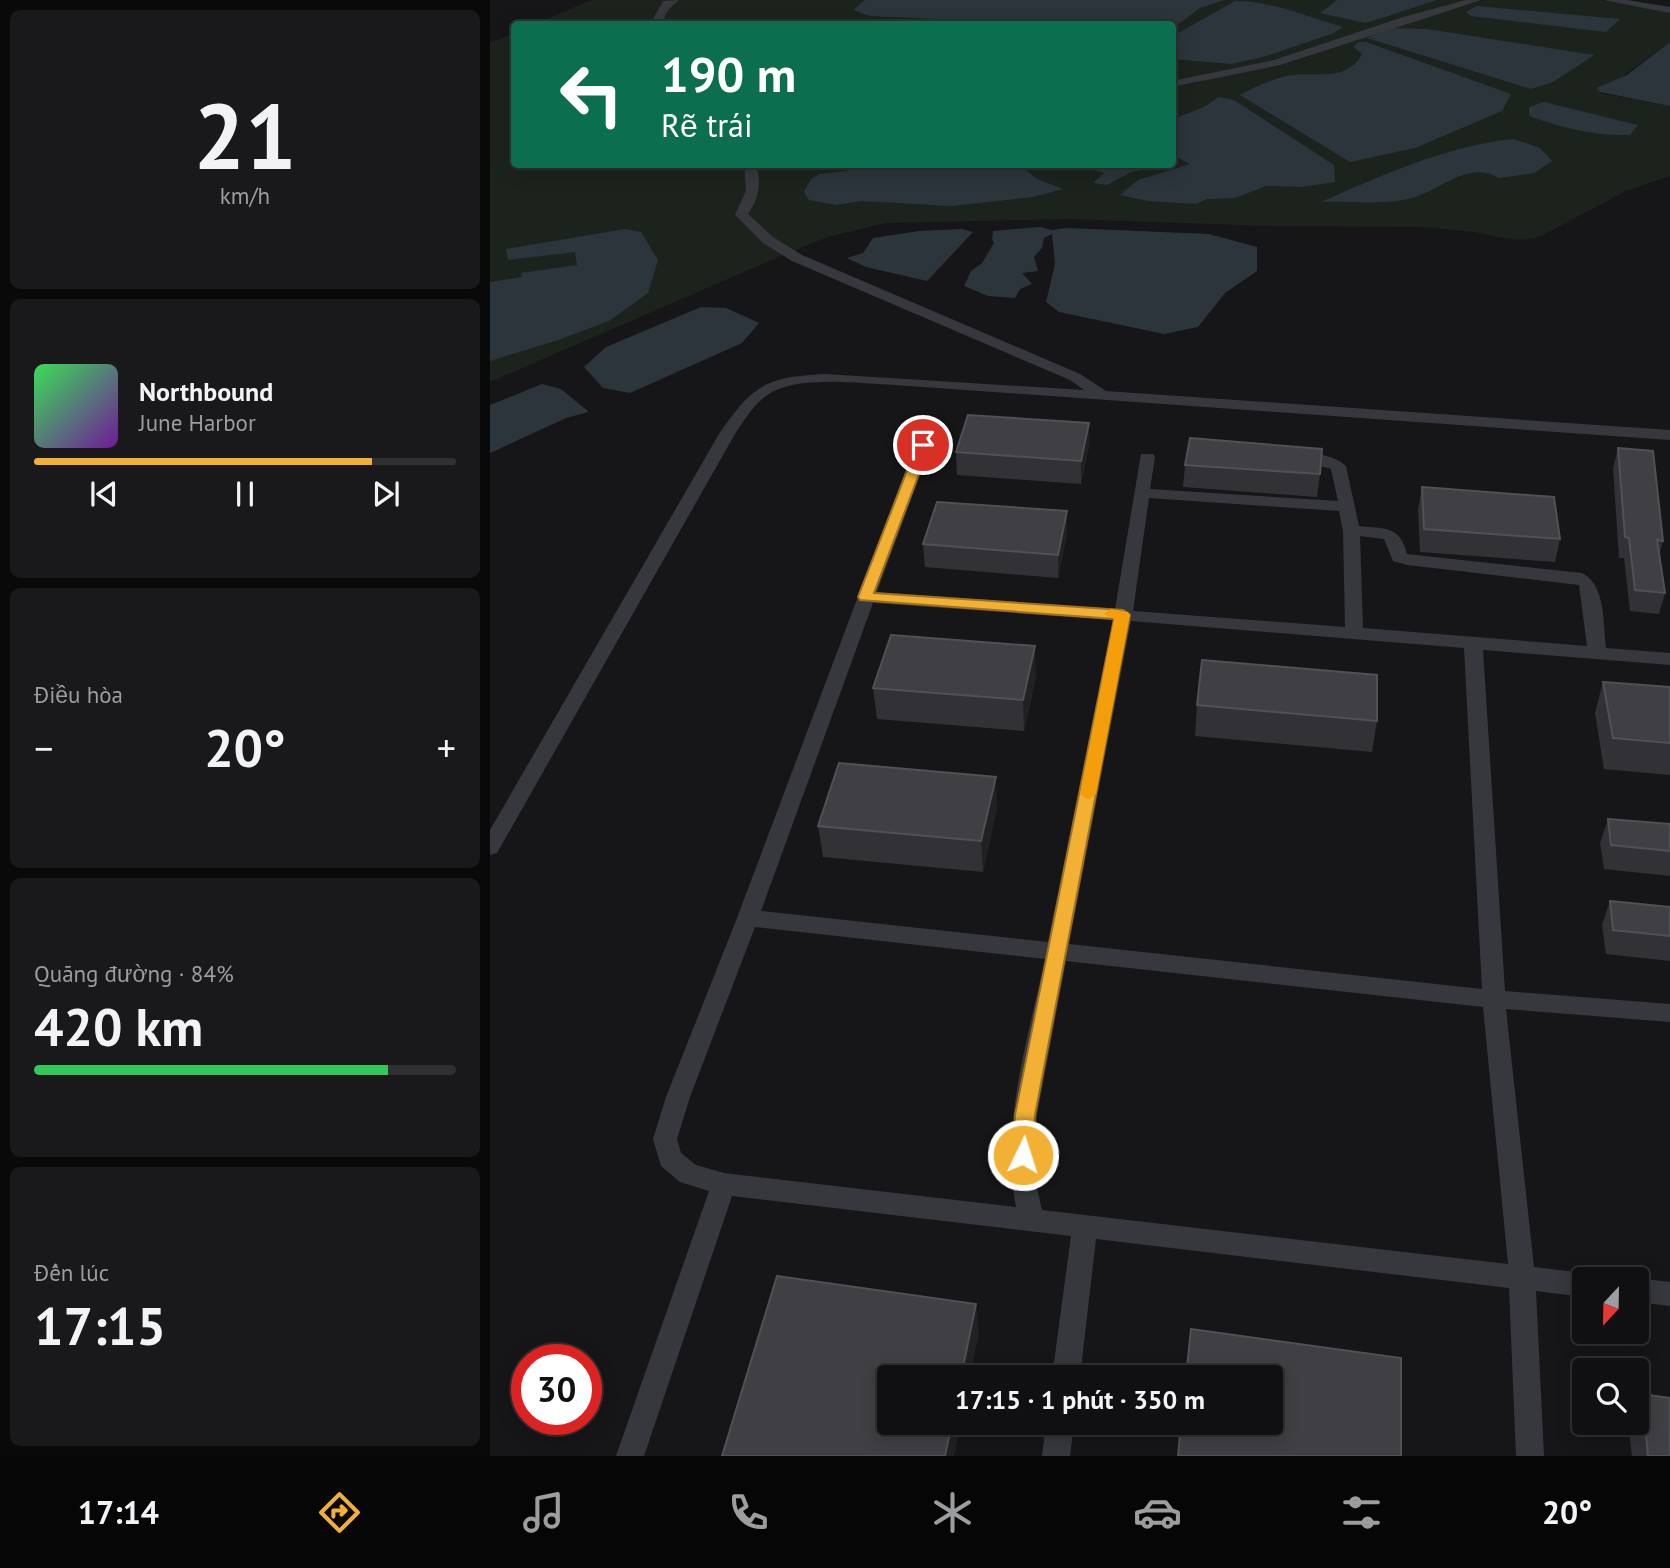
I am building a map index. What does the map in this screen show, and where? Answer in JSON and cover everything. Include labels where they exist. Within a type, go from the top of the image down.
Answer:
[{"type":"street","points":[[658,21],[667,3],[674,0]]},
{"type":"street","points":[[1176,83],[1276,62],[1407,19],[1476,0]]},
{"type":"street","points":[[1608,0],[1670,10]]},
{"type":"street","points":[[751,168],[755,178],[746,209],[741,215],[768,240],[797,258],[1075,377],[1104,396]]},
{"type":"street","points":[[490,848],[727,434],[762,391],[793,381],[833,379],[1670,435]]},
{"type":"street","points":[[923,445],[748,918],[678,1097],[665,1139],[670,1159],[689,1174],[724,1184],[1572,1284]]},
{"type":"street","points":[[1031,1220],[1021,1175],[1025,1115],[1123,615],[1147,457]]},
{"type":"street","points":[[1282,457],[1324,460],[1338,466],[1351,530],[1354,635]]},
{"type":"street","points":[[1143,493],[1347,507]]},
{"type":"street","points":[[1351,530],[1389,535],[1395,540],[1399,557],[1407,560],[1576,577],[1585,581],[1589,587],[1597,653]]},
{"type":"street","points":[[865,597],[1670,659]]},
{"type":"street","points":[[1473,643],[1494,999],[1522,1278],[1530,1456]]},
{"type":"street","points":[[748,918],[1494,999],[1670,1013]]},
{"type":"street","points":[[630,1456],[724,1184]]},
{"type":"street","points":[[1068,1365],[1085,1226]]},
{"type":"street","points":[[1649,1292],[1670,1294]]},
{"type":"street","points":[[1056,1456],[1059,1435]]},
{"type":"shaded area","points":[[592,0],[1470,0],[1403,18],[1273,61],[1176,81],[1176,21],[541,21]]},
{"type":"shaded area","points":[[865,0],[1224,0],[1200,8],[1176,26],[1176,21],[960,21],[870,16],[853,10]]},
{"type":"shaded area","points":[[1337,0],[1437,0],[1366,23],[1320,13]]},
{"type":"shaded area","points":[[1485,0],[1600,0],[1670,11],[1670,42],[1600,93],[1670,106],[1670,176],[1626,191],[1539,237],[1522,239],[1424,227],[1270,226],[1070,219],[885,223],[828,237],[793,251],[774,239],[747,215],[755,204],[759,191],[757,168],[1176,168],[1176,86],[1192,84]]},
{"type":"shaded area","points":[[1235,1],[1276,7],[1343,27],[1334,33],[1263,57],[1231,64],[1176,59],[1176,34]]},
{"type":"shaded area","points":[[1477,6],[1620,19],[1606,32],[1471,16],[1466,12]]},
{"type":"shaded area","points":[[1390,28],[1427,29],[1594,55],[1553,82],[1531,89],[1367,38]]},
{"type":"shaded area","points":[[511,34],[511,168],[746,168],[747,191],[735,216],[762,242],[783,255],[490,382],[490,43]]},
{"type":"shaded area","points":[[1358,42],[1366,42],[1511,94],[1502,111],[1415,148],[1350,162],[1240,95],[1286,76],[1328,74],[1348,69],[1362,54],[1354,47]]},
{"type":"shaded area","points":[[1670,42],[1670,106],[1600,92],[1596,88],[1627,75]]},
{"type":"shaded area","points":[[1219,97],[1234,100],[1334,165],[1335,182],[1301,187],[1266,186],[1235,198],[1207,199],[1196,204],[1148,201],[1120,195],[1138,180],[1190,164],[1176,157],[1176,118],[1202,108]]},
{"type":"shaded area","points":[[1544,102],[1638,125],[1630,135],[1591,133],[1529,116],[1529,107]]},
{"type":"shaded area","points":[[1514,139],[1540,148],[1552,161],[1534,173],[1499,178],[1487,173],[1465,174],[1420,195],[1398,201],[1321,202],[1439,155]]},
{"type":"shaded area","points":[[868,168],[1024,168],[1037,179],[1063,189],[1033,197],[951,206],[861,201],[836,205],[809,200],[804,192],[811,179],[819,174]]},
{"type":"shaded area","points":[[1087,168],[1153,168],[1131,172],[1107,185],[1093,183],[1104,173]]},
{"type":"shaded area","points":[[1040,227],[1052,230],[1067,228],[1209,234],[1257,247],[1257,271],[1225,293],[1198,327],[1164,334],[1059,312],[1046,302],[1055,264],[1052,234],[1044,238],[1042,248],[1034,257],[1038,271],[1022,273],[1032,284],[1020,289],[1015,298],[988,296],[964,286],[971,271],[982,263],[994,243],[993,231]]},
{"type":"shaded area","points":[[625,229],[641,232],[658,260],[648,293],[609,321],[490,361],[490,282],[522,277],[521,273],[577,265],[575,252],[508,260],[506,249]]},
{"type":"shaded area","points":[[962,229],[973,232],[927,281],[866,267],[847,258],[863,253],[873,238],[919,231]]},
{"type":"shaded area","points":[[701,307],[726,308],[759,323],[742,343],[630,393],[603,388],[584,367],[606,347]]},
{"type":"shaded area","points":[[542,384],[561,389],[589,412],[566,418],[490,453],[490,405]]},
{"type":"building","points":[[968,415],[1089,423],[1081,461],[956,452]]},
{"type":"building","points":[[1190,438],[1322,449],[1320,474],[1185,465]]},
{"type":"building","points":[[1618,448],[1653,451],[1663,541],[1657,540],[1665,593],[1635,590],[1629,538],[1625,537]]},
{"type":"building","points":[[1422,487],[1554,497],[1560,539],[1424,529]]},
{"type":"building","points":[[937,502],[1067,511],[1058,555],[923,544]]},
{"type":"building","points":[[891,635],[1035,646],[1023,700],[873,688]]},
{"type":"building","points":[[1202,660],[1377,675],[1377,721],[1197,705]]},
{"type":"building","points":[[1603,682],[1670,687],[1670,743],[1613,738]]},
{"type":"building","points":[[839,763],[996,777],[981,841],[818,826]]},
{"type":"building","points":[[1608,819],[1670,824],[1670,851],[1611,845]]},
{"type":"building","points":[[1610,901],[1670,907],[1670,936],[1613,930]]},
{"type":"building","points":[[777,1276],[976,1304],[963,1365],[877,1365],[877,1435],[949,1435],[945,1456],[722,1456]]},
{"type":"building","points":[[1191,1329],[1401,1358],[1401,1456],[1178,1456],[1180,1435],[1283,1435],[1283,1365],[1187,1365]]},
{"type":"building","points":[[1649,1395],[1670,1398],[1670,1456],[1648,1456],[1646,1435],[1649,1435]]},
{"type":"slow traffic","points":[[1088,794],[1123,615],[1111,614]]},
{"type":"route","points":[[923,445],[865,597],[1123,615],[1025,1115],[1023,1155]]}]
